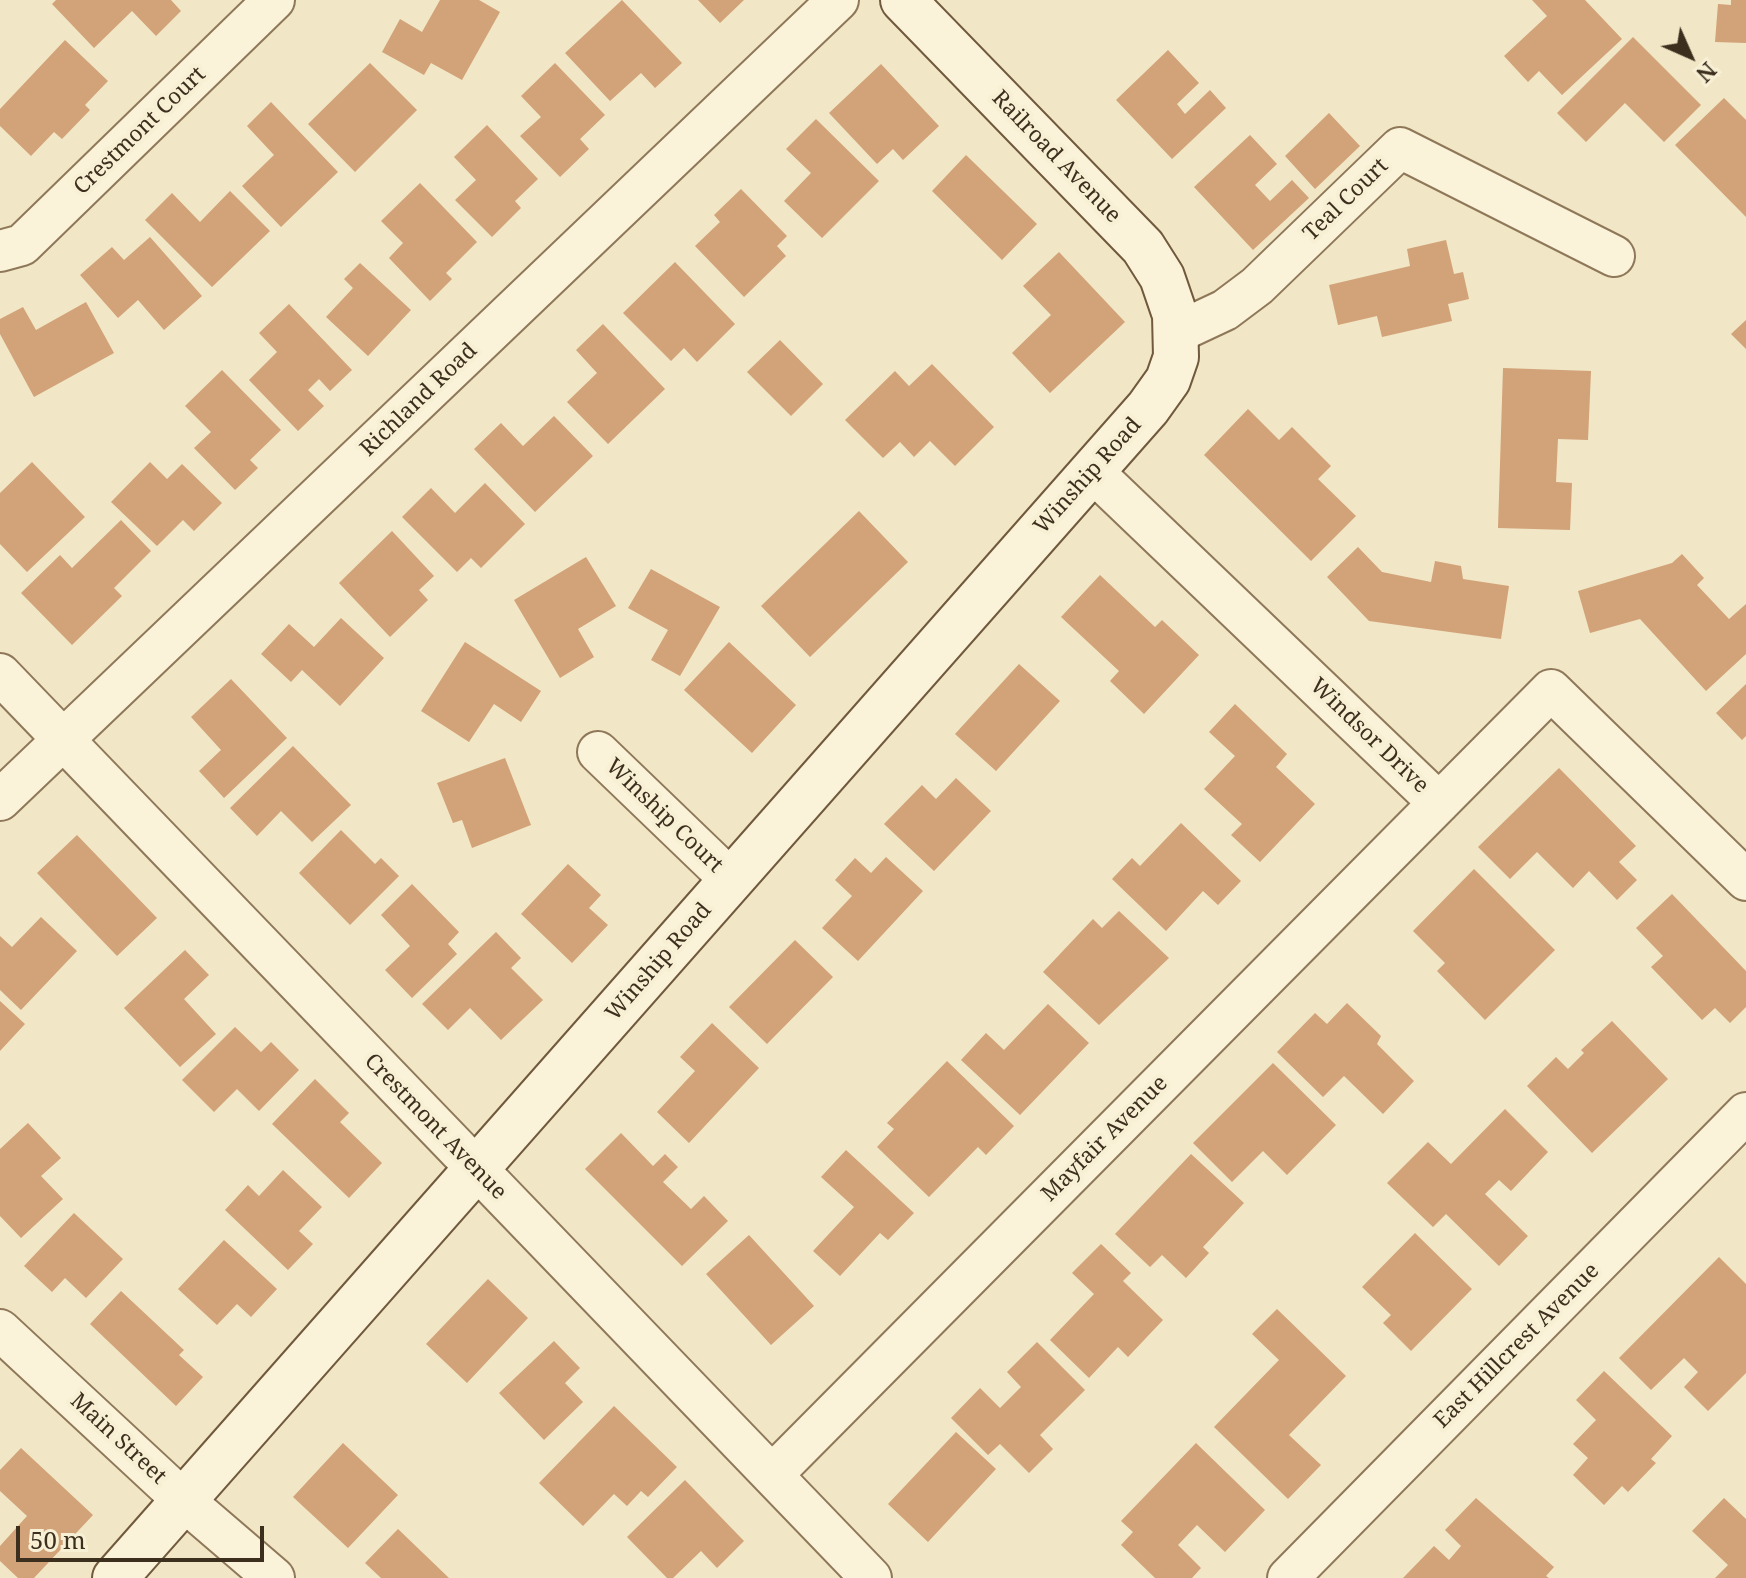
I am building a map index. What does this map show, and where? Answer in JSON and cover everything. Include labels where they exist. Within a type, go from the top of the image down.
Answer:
[{"type":"street","name":"Crestmont Court","points":[[0,251],[22,245],[274,0]]},
{"type":"street","name":"Richland Road","points":[[0,800],[838,0]]},
{"type":"street","name":"Railroad Avenue","points":[[903,0],[1143,247],[1162,277],[1175,315],[1176,333]]},
{"type":"street","name":"Teal Court","points":[[1176,333],[1225,310],[1257,286],[1400,148],[1614,256]]},
{"type":"street","name":"Winship Road","points":[[115,1578],[1148,408],[1168,380],[1176,357],[1176,333]]},
{"type":"street","name":"Windsor Drive","points":[[1092,471],[1439,803],[1551,690],[1746,880]]},
{"type":"street","name":"Crestmont Avenue","points":[[0,674],[62,742],[871,1578]]},
{"type":"street","name":"Winship Court","points":[[598,752],[731,880]]},
{"type":"street","name":"Mayfair Avenue","points":[[772,1475],[1439,803]]},
{"type":"street","name":"East Hillcrest Avenue","points":[[1288,1578],[1746,1113]]},
{"type":"street","name":"Main Street","points":[[0,1330],[182,1499],[274,1578]]},
{"type":"building","points":[[56,0],[171,0],[181,11],[156,36],[132,11],[94,48],[52,4]]},
{"type":"building","points":[[440,0],[479,0],[500,12],[462,80],[431,63],[424,75],[382,52],[400,19],[422,32]]},
{"type":"building","points":[[622,0],[682,63],[655,88],[641,73],[610,101],[565,53]]},
{"type":"building","points":[[698,0],[744,0],[720,23]]},
{"type":"building","points":[[1532,0],[1585,0],[1622,39],[1562,95],[1539,71],[1528,82],[1504,56],[1547,16]]},
{"type":"building","points":[[1731,0],[1746,0],[1746,43],[1715,42],[1718,4],[1731,5]]},
{"type":"building","points":[[1633,37],[1701,105],[1664,142],[1625,103],[1586,142],[1557,113]]},
{"type":"building","points":[[65,40],[108,81],[85,105],[90,110],[62,139],[54,132],[31,156],[0,126],[0,109]]},
{"type":"building","points":[[1168,50],[1199,83],[1177,104],[1185,114],[1210,90],[1226,108],[1172,159],[1116,100]]},
{"type":"building","points":[[370,63],[417,110],[355,172],[308,124]]},
{"type":"building","points":[[555,63],[605,115],[580,139],[589,149],[560,177],[520,136],[541,117],[521,96]]},
{"type":"building","points":[[881,64],[939,126],[903,160],[893,149],[877,164],[829,113]]},
{"type":"building","points":[[1724,98],[1746,120],[1746,217],[1675,145]]},
{"type":"building","points":[[271,102],[338,172],[281,227],[242,186],[274,155],[247,126]]},
{"type":"building","points":[[1329,113],[1360,146],[1315,189],[1285,156]]},
{"type":"building","points":[[816,119],[879,181],[822,238],[784,201],[811,173],[786,149]]},
{"type":"building","points":[[487,125],[538,179],[515,201],[521,208],[492,237],[455,200],[476,180],[454,157]]},
{"type":"building","points":[[1250,135],[1277,164],[1255,185],[1270,201],[1292,180],[1309,198],[1253,250],[1194,187]]},
{"type":"building","points":[[966,155],[1037,224],[1002,260],[932,191]]},
{"type":"building","points":[[420,183],[477,242],[446,273],[452,279],[430,301],[389,258],[403,243],[381,221]]},
{"type":"building","points":[[741,189],[787,236],[777,246],[786,256],[744,297],[695,246],[720,222],[714,215]]},
{"type":"building","points":[[230,191],[270,231],[212,287],[145,220],[172,193],[200,222]]},
{"type":"building","points":[[150,237],[202,296],[164,330],[138,300],[118,318],[80,275],[112,247],[124,260]]},
{"type":"building","points":[[1446,240],[1454,274],[1463,272],[1469,299],[1448,304],[1452,321],[1382,337],[1377,316],[1338,325],[1329,285],[1410,266],[1407,249]]},
{"type":"building","points":[[1059,252],[1125,322],[1050,393],[1012,353],[1051,315],[1023,286]]},
{"type":"building","points":[[675,262],[735,324],[697,362],[684,348],[671,361],[623,313]]},
{"type":"building","points":[[360,263],[411,310],[368,356],[326,317],[353,288],[344,279]]},
{"type":"building","points":[[86,302],[114,353],[34,397],[0,334],[0,319],[23,307],[36,330]]},
{"type":"building","points":[[289,304],[352,370],[330,391],[319,379],[308,390],[324,406],[298,431],[249,380],[277,352],[259,333]]},
{"type":"building","points":[[1746,320],[1746,349],[1731,334]]},
{"type":"building","points":[[603,324],[665,389],[608,444],[567,402],[597,373],[576,350]]},
{"type":"building","points":[[780,340],[823,384],[791,416],[747,372]]},
{"type":"building","points":[[932,364],[994,427],[955,466],[930,441],[914,457],[900,442],[883,458],[845,420],[895,371],[909,386]]},
{"type":"building","points":[[1503,368],[1591,371],[1588,440],[1558,439],[1556,482],[1572,483],[1570,530],[1498,528]]},
{"type":"building","points":[[222,370],[281,430],[250,460],[258,468],[235,490],[194,448],[211,432],[185,406]]},
{"type":"building","points":[[1248,409],[1279,440],[1292,427],[1331,466],[1318,479],[1356,516],[1311,561],[1204,455]]},
{"type":"building","points":[[554,416],[593,456],[535,512],[474,449],[501,423],[523,446]]},
{"type":"building","points":[[32,462],[85,517],[27,572],[0,544],[0,493]]},
{"type":"building","points":[[150,462],[167,479],[182,464],[222,503],[194,531],[183,520],[157,546],[111,502]]},
{"type":"building","points":[[485,483],[525,524],[481,568],[471,558],[457,572],[402,517],[431,488],[455,513]]},
{"type":"building","points":[[859,511],[908,562],[810,657],[761,606]]},
{"type":"building","points":[[121,520],[151,551],[114,588],[122,596],[72,645],[21,593],[60,555],[72,568]]},
{"type":"building","points":[[392,531],[434,576],[419,590],[428,600],[390,637],[339,583]]},
{"type":"building","points":[[1358,547],[1382,572],[1431,582],[1435,561],[1461,566],[1463,579],[1509,586],[1501,639],[1369,621],[1327,577]]},
{"type":"building","points":[[1682,554],[1704,578],[1697,585],[1729,619],[1746,604],[1746,654],[1706,691],[1640,619],[1590,633],[1578,591],[1672,563]]},
{"type":"building","points":[[586,557],[616,606],[578,629],[594,657],[560,678],[514,600]]},
{"type":"building","points":[[651,569],[720,607],[680,676],[651,660],[668,630],[628,608]]},
{"type":"building","points":[[1100,575],[1155,627],[1162,620],[1199,655],[1144,714],[1110,681],[1119,671],[1061,617]]},
{"type":"building","points":[[341,618],[384,658],[340,706],[302,670],[291,682],[261,654],[289,624],[314,647]]},
{"type":"building","points":[[465,642],[541,691],[521,722],[494,704],[469,742],[421,711]]},
{"type":"building","points":[[729,642],[796,705],[752,753],[684,690]]},
{"type":"building","points":[[1019,664],[1060,701],[996,771],[955,734]]},
{"type":"building","points":[[231,679],[287,738],[224,798],[199,771],[221,750],[191,717]]},
{"type":"building","points":[[1746,684],[1746,736],[1742,740],[1716,713]]},
{"type":"building","points":[[1235,704],[1287,754],[1276,767],[1315,804],[1260,862],[1231,835],[1242,824],[1204,789],[1235,756],[1209,732]]},
{"type":"building","points":[[293,746],[351,805],[312,842],[281,811],[257,836],[230,808]]},
{"type":"building","points":[[505,758],[531,825],[472,848],[462,820],[453,823],[437,783]]},
{"type":"building","points":[[1559,768],[1636,846],[1619,862],[1637,880],[1617,900],[1589,871],[1573,888],[1537,852],[1510,879],[1478,847]]},
{"type":"building","points":[[956,778],[991,811],[934,871],[884,824],[922,785],[936,799]]},
{"type":"building","points":[[1181,823],[1241,881],[1218,905],[1203,891],[1166,931],[1112,879],[1132,858],[1140,866]]},
{"type":"building","points":[[341,830],[375,864],[381,858],[399,876],[350,925],[299,873]]},
{"type":"building","points":[[77,835],[157,918],[117,956],[37,873]]},
{"type":"building","points":[[886,857],[923,891],[858,961],[822,928],[852,896],[835,880],[855,858],[871,873]]},
{"type":"building","points":[[568,864],[601,895],[589,908],[608,925],[572,963],[521,914]]},
{"type":"building","points":[[1474,869],[1555,950],[1485,1020],[1437,971],[1445,963],[1413,931]]},
{"type":"building","points":[[412,884],[459,932],[448,944],[457,954],[412,998],[385,970],[410,946],[381,915]]},
{"type":"building","points":[[1672,894],[1746,971],[1746,1007],[1730,1023],[1715,1008],[1702,1020],[1651,967],[1663,956],[1636,928]]},
{"type":"building","points":[[1119,911],[1169,958],[1099,1025],[1043,972],[1093,919],[1102,928]]},
{"type":"building","points":[[41,917],[77,951],[21,1010],[0,990],[0,936],[12,947]]},
{"type":"building","points":[[496,932],[521,958],[511,968],[543,1000],[501,1040],[470,1008],[448,1030],[422,1004]]},
{"type":"building","points":[[795,940],[833,977],[767,1044],[729,1007]]},
{"type":"building","points":[[185,950],[209,975],[184,999],[216,1034],[180,1067],[124,1008]]},
{"type":"building","points":[[0,1001],[25,1024],[0,1051]]},
{"type":"building","points":[[1347,1003],[1381,1036],[1377,1044],[1414,1081],[1383,1114],[1344,1076],[1323,1097],[1277,1052],[1315,1013],[1327,1024]]},
{"type":"building","points":[[1048,1004],[1089,1043],[1020,1115],[961,1060],[986,1033],[1004,1050]]},
{"type":"building","points":[[1612,1021],[1668,1079],[1592,1153],[1527,1086],[1556,1057],[1568,1069],[1584,1053],[1581,1050]]},
{"type":"building","points":[[712,1023],[759,1068],[689,1143],[657,1112],[695,1071],[680,1057]]},
{"type":"building","points":[[235,1027],[261,1052],[271,1042],[299,1070],[259,1111],[237,1089],[214,1112],[182,1080]]},
{"type":"building","points":[[947,1061],[1014,1126],[986,1155],[978,1147],[929,1197],[877,1147],[894,1129],[887,1123]]},
{"type":"building","points":[[1273,1063],[1336,1125],[1287,1175],[1263,1151],[1232,1182],[1193,1143]]},
{"type":"building","points":[[315,1079],[349,1113],[340,1122],[382,1163],[349,1198],[272,1124]]},
{"type":"building","points":[[1505,1109],[1548,1152],[1511,1191],[1499,1180],[1485,1194],[1528,1236],[1499,1266],[1446,1214],[1433,1227],[1387,1183],[1428,1142],[1451,1164]]},
{"type":"building","points":[[28,1123],[61,1158],[41,1176],[63,1199],[21,1238],[0,1216],[0,1149]]},
{"type":"building","points":[[621,1133],[653,1166],[665,1154],[678,1167],[663,1182],[691,1209],[704,1196],[728,1221],[682,1266],[585,1169]]},
{"type":"building","points":[[846,1150],[914,1213],[888,1240],[880,1233],[840,1276],[813,1251],[854,1207],[821,1177]]},
{"type":"building","points":[[1191,1154],[1244,1203],[1203,1247],[1209,1253],[1186,1278],[1162,1255],[1150,1267],[1115,1234]]},
{"type":"building","points":[[283,1170],[322,1207],[299,1231],[313,1244],[288,1270],[225,1210],[248,1185],[259,1196]]},
{"type":"building","points":[[74,1213],[123,1259],[86,1298],[65,1278],[52,1292],[24,1266]]},
{"type":"building","points":[[1415,1233],[1472,1289],[1411,1351],[1383,1323],[1391,1315],[1362,1287]]},
{"type":"building","points":[[749,1235],[814,1306],[771,1345],[706,1274]]},
{"type":"building","points":[[224,1240],[277,1289],[251,1317],[237,1304],[217,1325],[178,1289]]},
{"type":"building","points":[[1101,1244],[1131,1273],[1123,1281],[1163,1320],[1128,1357],[1118,1347],[1089,1378],[1050,1340],[1094,1294],[1072,1273]]},
{"type":"building","points":[[1719,1257],[1746,1284],[1746,1373],[1708,1411],[1684,1387],[1698,1372],[1684,1358],[1651,1390],[1619,1358]]},
{"type":"building","points":[[488,1279],[528,1318],[467,1383],[426,1344]]},
{"type":"building","points":[[121,1291],[184,1350],[179,1355],[203,1377],[176,1406],[90,1324]]},
{"type":"building","points":[[1277,1309],[1346,1376],[1289,1435],[1321,1465],[1288,1499],[1214,1427],[1279,1360],[1252,1334]]},
{"type":"building","points":[[554,1341],[580,1368],[565,1383],[583,1402],[544,1440],[499,1393]]},
{"type":"building","points":[[1037,1342],[1085,1390],[1040,1435],[1053,1449],[1029,1473],[1000,1444],[988,1455],[951,1418],[980,1388],[1000,1408],[1021,1387],[1007,1372]]},
{"type":"building","points":[[1604,1371],[1672,1436],[1651,1459],[1656,1463],[1628,1492],[1622,1486],[1604,1505],[1573,1475],[1588,1458],[1573,1444],[1596,1420],[1576,1400]]},
{"type":"building","points":[[614,1406],[677,1467],[648,1497],[641,1491],[627,1506],[614,1494],[583,1526],[539,1483]]},
{"type":"building","points":[[956,1432],[996,1469],[928,1542],[888,1504]]},
{"type":"building","points":[[343,1443],[398,1495],[348,1548],[293,1497]]},
{"type":"building","points":[[1196,1443],[1265,1510],[1225,1552],[1197,1525],[1178,1545],[1201,1568],[1192,1578],[1155,1578],[1121,1545],[1133,1532],[1121,1521]]},
{"type":"building","points":[[21,1448],[93,1515],[34,1578],[18,1578],[0,1561],[0,1546],[27,1516],[0,1491],[0,1470]]},
{"type":"building","points":[[685,1480],[744,1541],[717,1568],[701,1551],[673,1578],[667,1578],[627,1537]]},
{"type":"building","points":[[1476,1498],[1554,1567],[1546,1576],[1549,1578],[1403,1578],[1434,1546],[1449,1560],[1461,1546],[1445,1530]]},
{"type":"building","points":[[1724,1498],[1746,1519],[1746,1578],[1715,1578],[1728,1565],[1692,1531]]},
{"type":"building","points":[[398,1529],[449,1578],[381,1578],[365,1563]]}]
